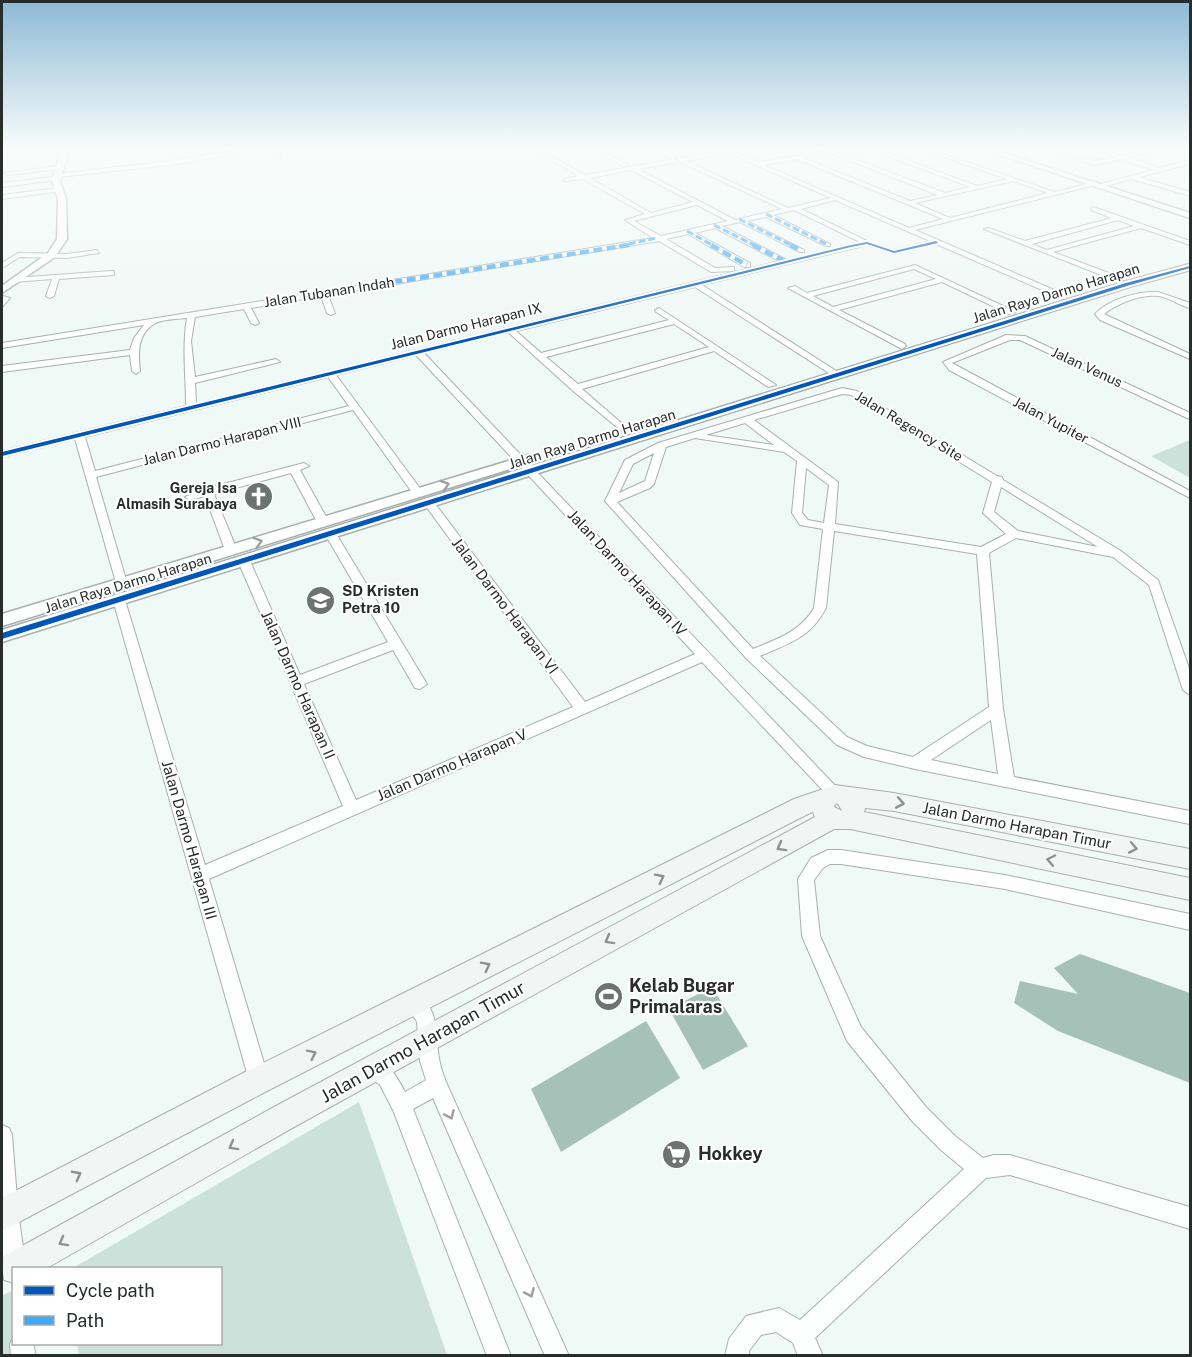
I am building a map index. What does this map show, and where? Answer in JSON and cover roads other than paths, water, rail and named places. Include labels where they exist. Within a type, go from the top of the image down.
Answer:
[{"type":"main road","name":"Jalan Darmo Harapan Timur","points":[[4,1213],[259,1080],[802,806],[894,802],[1191,859]]},
{"type":"main road","name":"Jalan Darmo Harapan Timur","points":[[19,1267],[428,1039],[836,805],[1191,889]]},
{"type":"street","points":[[2,290],[52,255],[62,239],[62,210]]},
{"type":"street","points":[[643,210],[648,213]]},
{"type":"street","points":[[661,210],[628,219],[657,238],[721,272],[857,238]]},
{"type":"street","points":[[714,210],[802,251]]},
{"type":"street","name":"Jalan Tubanan Indah","points":[[2,345],[622,245],[784,210]]},
{"type":"street","points":[[793,210],[867,243],[894,252],[936,242]]},
{"type":"street","points":[[854,210],[883,223],[898,225]]},
{"type":"street","points":[[862,210],[1063,297]]},
{"type":"street","points":[[927,210],[948,219]]},
{"type":"street","points":[[908,230],[984,210]]},
{"type":"street","points":[[1097,210],[1191,243]]},
{"type":"street","points":[[1173,210],[1191,216]]},
{"type":"street","points":[[766,214],[828,245]]},
{"type":"street","points":[[1024,244],[1118,218]]},
{"type":"street","points":[[714,225],[786,262]]},
{"type":"street","points":[[1046,252],[1141,226]]},
{"type":"street","points":[[987,229],[1119,280]]},
{"type":"street","points":[[687,231],[747,265]]},
{"type":"street","name":"Jalan Darmo Harapan IX","points":[[2,454],[867,243]]},
{"type":"street","points":[[2,266],[17,255],[69,256],[97,252]]},
{"type":"street","name":"Jalan Raya Darmo Harapan","points":[[526,466],[624,430],[1191,258]]},
{"type":"street","points":[[807,295],[915,267],[1012,312]]},
{"type":"street","name":"Jalan Raya Darmo Harapan","points":[[2,636],[244,561],[327,528],[526,466],[838,376],[1191,267]]},
{"type":"street","points":[[14,280],[56,279],[111,273]]},
{"type":"street","points":[[50,296],[56,279]]},
{"type":"street","points":[[833,309],[942,280]]},
{"type":"street","points":[[696,284],[838,376]]},
{"type":"street","points":[[792,288],[902,346]]},
{"type":"street","points":[[323,293],[331,313]]},
{"type":"street","points":[[1191,306],[1152,293],[1102,310],[1100,316],[1191,357]]},
{"type":"street","points":[[2,298],[6,298],[2,305]]},
{"type":"street","points":[[246,306],[255,323]]},
{"type":"street","points":[[659,310],[771,386]]},
{"type":"street","points":[[191,315],[187,340],[191,407]]},
{"type":"street","points":[[136,371],[133,352],[140,332],[152,321]]},
{"type":"street","points":[[539,356],[675,321]]},
{"type":"street","points":[[509,329],[624,430]]},
{"type":"street","name":"Jalan Venus","points":[[982,347],[1009,337],[1028,340],[1191,416]]},
{"type":"street","name":"Jalan Yupiter","points":[[982,347],[949,359],[948,364],[1191,495]]},
{"type":"street","points":[[575,388],[715,348]]},
{"type":"street","points":[[2,369],[42,363],[93,360],[133,352]]},
{"type":"street","name":"Jalan Darmo Harapan IV","points":[[418,352],[704,656],[836,805]]},
{"type":"street","points":[[191,381],[276,362]]},
{"type":"street","name":"Jalan Darmo Harapan VI","points":[[330,373],[582,709]]},
{"type":"street","name":"Jalan Regency Site","points":[[610,501],[629,462],[662,445],[842,391],[850,391],[998,479],[1117,554],[1154,584],[1191,690]]},
{"type":"street","name":"Jalan Darmo Harapan VIII","points":[[90,475],[355,407]]},
{"type":"street","name":"Jalan Regency Site","points":[[747,420],[834,484],[820,608],[814,622],[805,631],[751,655]]},
{"type":"street","points":[[79,434],[121,583]]},
{"type":"street","name":"Jalan Regency Site","points":[[694,436],[786,450]]},
{"type":"street","points":[[662,445],[650,482],[646,486],[610,501],[751,655],[842,741],[864,751],[915,763],[1191,818]]},
{"type":"street","points":[[802,460],[797,513],[799,519],[804,523],[983,551],[1014,534]]},
{"type":"street","points":[[189,496],[299,467],[327,528],[420,684]]},
{"type":"street","name":"Jalan Regency Site","points":[[998,479],[988,513],[1014,534],[1117,554]]},
{"type":"street","points":[[208,491],[231,550]]},
{"type":"street","name":"Jalan Raya Darmo Harapan","points":[[2,620],[231,550],[327,528]]},
{"type":"street","points":[[983,551],[996,709],[1006,781]]},
{"type":"street","name":"Jalan Darmo Harapan II","points":[[244,561],[352,809]]},
{"type":"street","name":"Jalan Darmo Harapan III","points":[[119,600],[259,1080]]},
{"type":"street","points":[[297,681],[396,644]]},
{"type":"street","name":"Jalan Darmo Harapan V","points":[[200,875],[704,656]]},
{"type":"street","points":[[915,763],[996,709]]},
{"type":"street","points":[[980,1169],[948,1143],[920,1114],[854,1034],[811,936],[806,879],[817,863],[828,857],[841,857],[1005,882],[1191,922]]},
{"type":"street","points":[[414,1003],[426,1018],[428,1054],[437,1085],[557,1356]]},
{"type":"street","points":[[375,1068],[387,1078],[401,1105],[499,1356]]},
{"type":"street","points":[[401,1105],[437,1085]]},
{"type":"street","points":[[2,1145],[4,1213],[15,1267]]},
{"type":"street","points":[[737,1356],[737,1347],[753,1324],[778,1320],[806,1345],[980,1169],[994,1164],[1010,1165],[1191,1218]]},
{"type":"place","name":"Gereja Isa Almasih Surabaya","points":[[258,496]]},
{"type":"place","name":"SD Kristen Petra 10","points":[[321,600]]},
{"type":"place","name":"Kelab Bugar Primalaras","points":[[608,996]]},
{"type":"place","name":"Hokkey","points":[[677,1154]]}]
